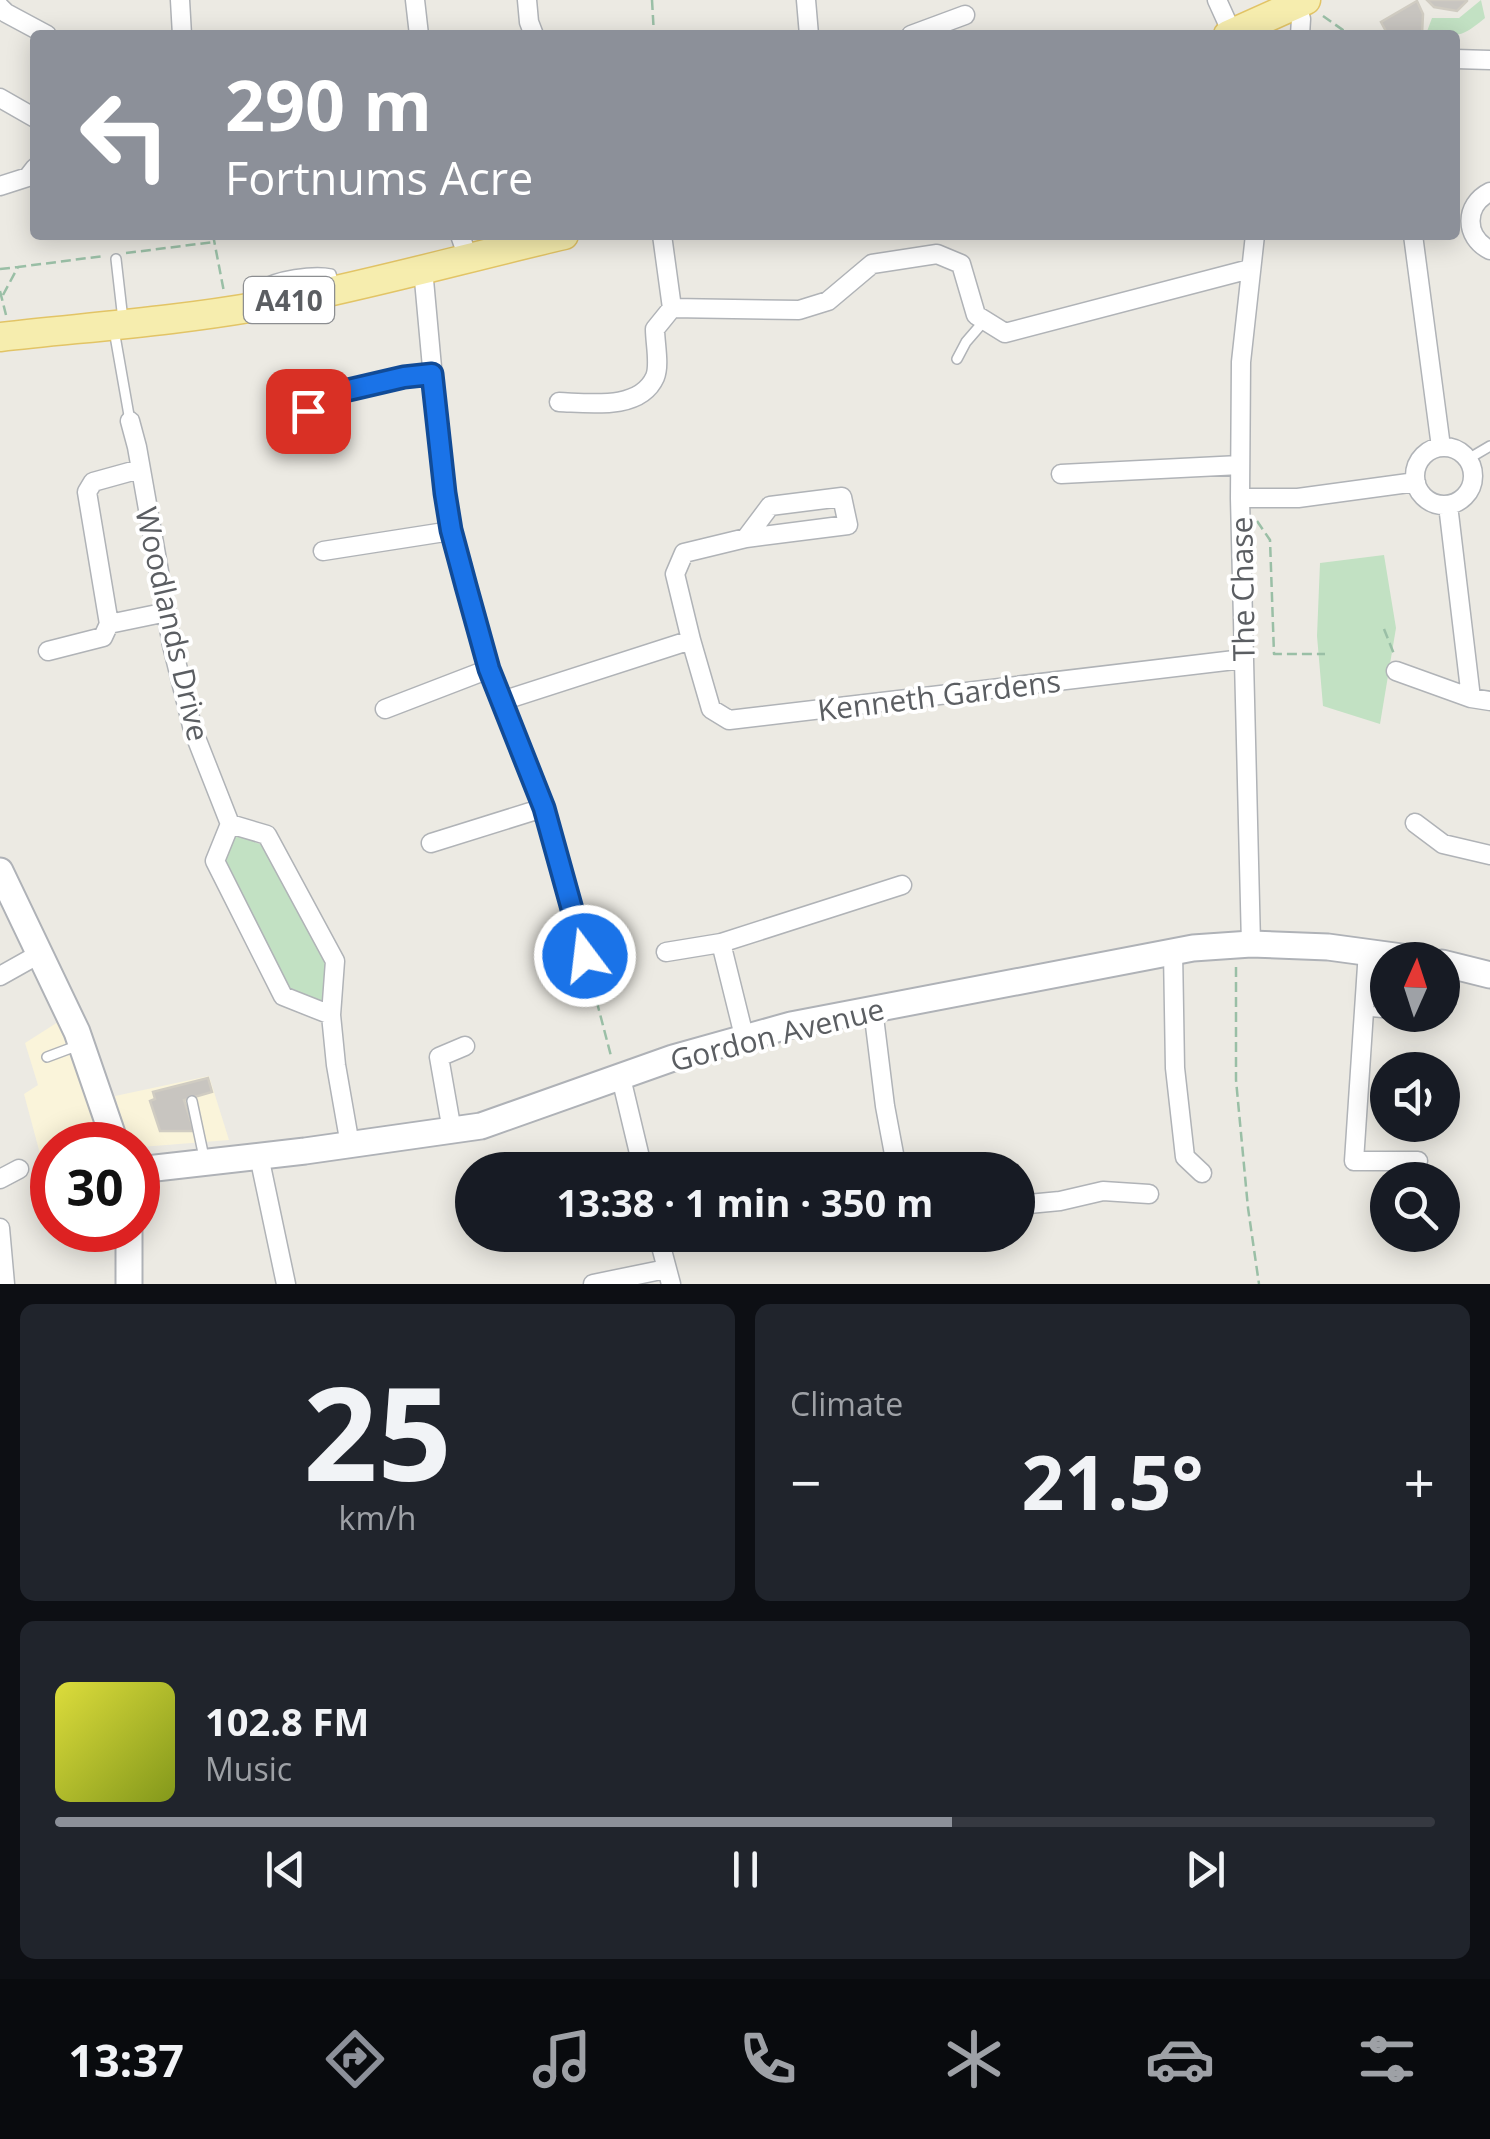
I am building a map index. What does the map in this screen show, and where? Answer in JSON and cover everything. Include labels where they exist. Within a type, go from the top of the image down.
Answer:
[{"type":"main road","points":[[1239,30],[1302,2]]},
{"type":"main road","name":"A410","points":[[5,337],[260,306],[424,269],[464,246],[519,240]]},
{"type":"street","points":[[180,0],[182,30]]},
{"type":"street","points":[[416,0],[418,30]]},
{"type":"street","points":[[528,0],[532,30]]},
{"type":"street","points":[[806,0],[809,30]]},
{"type":"street","points":[[1217,0],[1228,30]]},
{"type":"street","points":[[1300,30],[1302,2]]},
{"type":"street","points":[[0,7],[38,30]]},
{"type":"street","points":[[926,30],[965,16]]},
{"type":"street","points":[[1460,59],[1490,60]]},
{"type":"street","points":[[0,98],[30,115]]},
{"type":"street","points":[[0,186],[30,174]]},
{"type":"street","points":[[1490,192],[1480,197],[1462,227],[1490,250]]},
{"type":"street","points":[[559,402],[610,403],[642,395],[656,375],[655,329],[672,308],[663,240]]},
{"type":"street","name":"The Chase","points":[[1243,945],[1240,465],[1242,362],[1254,240]]},
{"type":"street","points":[[1414,240],[1441,447]]},
{"type":"street","points":[[672,308],[799,310],[828,301],[872,264],[937,254],[960,264],[976,315],[1005,332],[1250,269]]},
{"type":"street","points":[[424,269],[440,455],[451,530],[489,669],[544,808],[590,955]]},
{"type":"street","points":[[314,440],[308,411],[314,398],[432,374]]},
{"type":"street","name":"Woodlands Drive","points":[[130,421],[172,645],[193,730],[230,824]]},
{"type":"street","points":[[1441,447],[1460,452],[1473,470],[1470,490],[1464,498],[1448,505],[1429,500],[1416,482],[1420,460],[1441,447]]},
{"type":"street","points":[[1061,474],[1240,465]]},
{"type":"street","points":[[48,650],[103,637],[108,624],[88,492],[93,482],[140,469]]},
{"type":"street","points":[[1240,498],[1298,498],[1416,482]]},
{"type":"street","points":[[842,496],[848,525],[746,538],[770,506],[842,496]]},
{"type":"street","points":[[1399,672],[1481,699],[1448,505]]},
{"type":"street","points":[[323,550],[451,530]]},
{"type":"street","name":"Kenneth Gardens","points":[[746,538],[684,553],[674,574],[710,709],[729,720],[1243,660]]},
{"type":"street","points":[[108,624],[167,612]]},
{"type":"street","points":[[502,701],[691,640]]},
{"type":"street","points":[[385,709],[489,669]]},
{"type":"street","points":[[431,844],[544,808]]},
{"type":"street","points":[[1414,823],[1443,844],[1490,854]]},
{"type":"street","points":[[331,1015],[284,996],[215,861],[230,824],[266,835],[336,961],[331,1015],[350,1145]]},
{"type":"street","points":[[0,870],[82,1044],[108,1122]]},
{"type":"street","points":[[666,952],[721,943],[902,885]]},
{"type":"street","points":[[721,943],[744,1036]]},
{"type":"street","name":"Gordon Avenue","points":[[160,1167],[481,1126],[744,1036],[1173,951],[1243,945],[1368,950]]},
{"type":"street","points":[[1368,950],[1354,1161],[1418,1161]]},
{"type":"street","points":[[1173,951],[1175,1068],[1185,1158],[1202,1173]]},
{"type":"street","points":[[0,976],[41,954]]},
{"type":"street","points":[[1460,968],[1490,975]]},
{"type":"street","points":[[874,1009],[895,1152]]},
{"type":"street","points":[[452,1131],[439,1057],[465,1046]]},
{"type":"street","points":[[616,1077],[623,1086],[639,1152]]},
{"type":"street","points":[[259,1156],[286,1284]]},
{"type":"street","points":[[0,1179],[19,1169]]},
{"type":"street","points":[[1035,1203],[1103,1191],[1149,1194]]},
{"type":"street","points":[[0,1232],[5,1284]]},
{"type":"street","points":[[128,1284],[129,1252]]},
{"type":"street","points":[[593,1284],[669,1276]]},
{"type":"lane","points":[[116,258],[118,325],[130,421]]},
{"type":"lane","points":[[957,359],[985,320]]},
{"type":"lane","points":[[1468,459],[1490,446]]},
{"type":"lane","points":[[1365,1011],[1370,1011]]},
{"type":"lane","points":[[48,1057],[82,1044]]},
{"type":"lane","points":[[192,1101],[206,1162]]},
{"type":"path","points":[[652,0],[654,30]]},
{"type":"path","points":[[1302,2],[1343,30]]},
{"type":"path","points":[[0,269],[214,242],[227,310]]},
{"type":"path","points":[[5,337],[1,293],[18,267]]},
{"type":"path","points":[[1240,498],[1270,540],[1274,654],[1325,654]]},
{"type":"path","points":[[1384,629],[1399,672]]},
{"type":"path","points":[[1243,945],[1236,1080],[1259,1284]]},
{"type":"path","points":[[590,955],[616,1077]]},
{"type":"shaded area","points":[[58,1022],[94,1122],[31,1122],[24,1094],[38,1085],[25,1043]]},
{"type":"shaded area","points":[[209,1076],[229,1140],[160,1145],[160,1122],[123,1122],[115,1096]]},
{"type":"green space","points":[[1481,0],[1485,18],[1464,33],[1428,30],[1432,18],[1459,18]]},
{"type":"green space","points":[[1384,555],[1396,628],[1380,724],[1323,706],[1317,636],[1320,563]]},
{"type":"green space","points":[[234,834],[270,848],[326,958],[325,1003],[286,992],[222,861]]},
{"type":"building","points":[[1427,0],[1467,1],[1457,11],[1434,7]]},
{"type":"building","points":[[1417,1],[1423,14],[1422,30],[1385,30],[1381,22]]},
{"type":"building","points":[[208,1078],[212,1092],[184,1100],[194,1131],[160,1131],[150,1101],[155,1099],[153,1092]]},
{"type":"route","points":[[308,411],[314,398],[432,374],[451,530],[489,669],[544,808],[585,956]]}]
